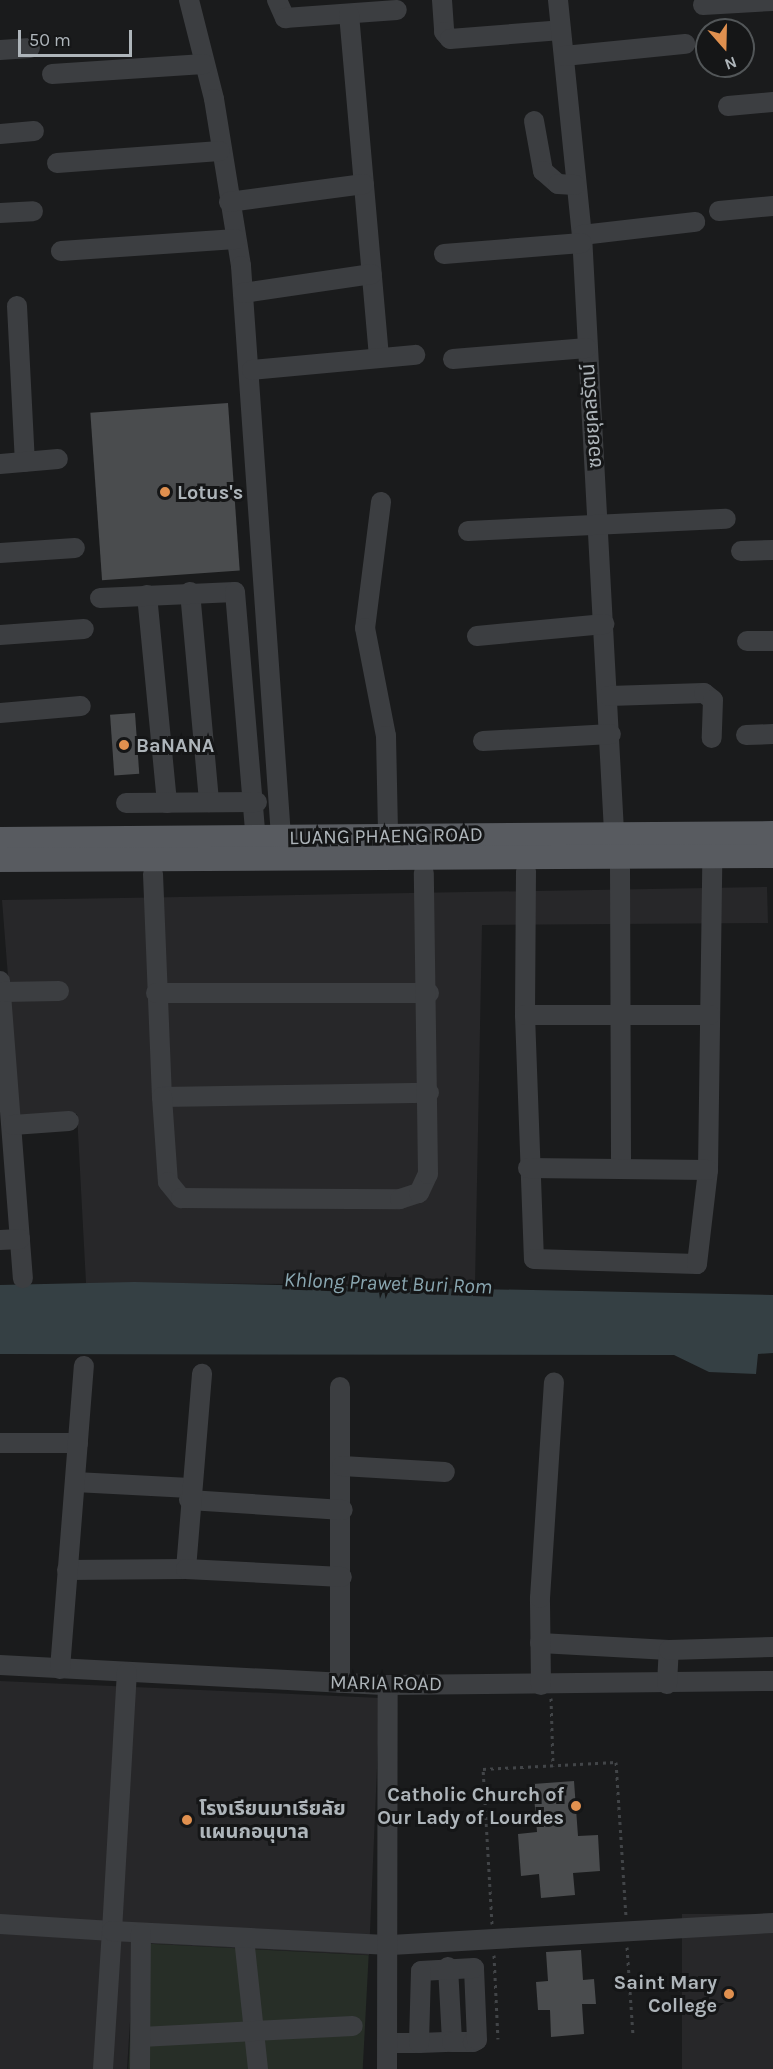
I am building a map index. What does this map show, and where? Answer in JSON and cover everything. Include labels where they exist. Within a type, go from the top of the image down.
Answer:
[{"type":"main road","name":"LUANG PHAENG ROAD","points":[[0,839],[256,840],[281,837],[388,835],[614,832],[773,833]]},
{"type":"main road","points":[[0,852],[773,842]]},
{"type":"main road","points":[[0,860],[773,856]]},
{"type":"main road","name":"LUANG PHAENG ROAD","points":[[0,875],[424,873],[773,868]]},
{"type":"street","points":[[189,0],[204,64],[236,239],[252,370],[281,837]]},
{"type":"street","points":[[276,0],[285,18],[397,10]]},
{"type":"street","points":[[442,0],[450,39],[561,30]]},
{"type":"street","name":"ซอยยุคลรัตน์","points":[[558,0],[582,239],[586,348],[609,696],[614,832]]},
{"type":"street","points":[[703,5],[773,1]]},
{"type":"street","points":[[349,14],[379,358]]},
{"type":"street","points":[[564,56],[685,44]]},
{"type":"street","points":[[0,50],[30,48]]},
{"type":"street","points":[[52,74],[204,64]]},
{"type":"street","points":[[728,106],[773,102]]},
{"type":"street","points":[[534,121],[543,171],[558,184],[575,185]]},
{"type":"street","points":[[0,134],[34,131]]},
{"type":"street","points":[[57,163],[220,151]]},
{"type":"street","points":[[229,202],[364,184]]},
{"type":"street","points":[[719,211],[773,206]]},
{"type":"street","points":[[0,213],[33,211]]},
{"type":"street","points":[[444,254],[582,239],[694,222]]},
{"type":"street","points":[[62,251],[236,239]]},
{"type":"street","points":[[243,293],[372,274]]},
{"type":"street","points":[[17,306],[25,462]]},
{"type":"street","points":[[453,359],[586,348]]},
{"type":"street","points":[[252,370],[415,355]]},
{"type":"street","points":[[0,464],[58,459]]},
{"type":"street","points":[[381,502],[365,628],[386,736],[388,835]]},
{"type":"street","points":[[468,531],[597,523],[726,519]]},
{"type":"street","points":[[0,553],[75,548]]},
{"type":"street","points":[[741,551],[773,549]]},
{"type":"street","points":[[100,598],[226,589],[238,600],[257,802],[256,840]]},
{"type":"street","points":[[190,592],[209,802]]},
{"type":"street","points":[[147,595],[167,803]]},
{"type":"street","points":[[477,636],[604,624]]},
{"type":"street","points":[[0,635],[84,629]]},
{"type":"street","points":[[747,641],[773,640]]},
{"type":"street","points":[[609,696],[704,693],[713,700],[712,738]]},
{"type":"street","points":[[0,713],[81,706]]},
{"type":"street","points":[[483,741],[611,734]]},
{"type":"street","points":[[746,735],[773,734]]},
{"type":"street","points":[[126,803],[257,802]]},
{"type":"street","points":[[526,871],[525,1016],[528,1168],[534,1259],[698,1264],[697,1230],[708,1170],[712,868]]},
{"type":"street","points":[[620,869],[621,1168]]},
{"type":"street","points":[[153,874],[156,993],[168,1182],[181,1198],[400,1199],[419,1193],[428,1174],[429,993],[424,873]]},
{"type":"street","points":[[23,1278],[7,1244],[9,1138],[1,986],[59,992]]},
{"type":"street","points":[[156,993],[429,993]]},
{"type":"street","points":[[525,1016],[710,1015]]},
{"type":"street","points":[[162,1097],[429,1093]]},
{"type":"street","points":[[9,1138],[69,1121]]},
{"type":"street","points":[[528,1168],[708,1170]]},
{"type":"street","points":[[60,1669],[84,1366]]},
{"type":"street","points":[[186,1569],[190,1494],[202,1374]]},
{"type":"street","points":[[545,1685],[540,1643],[554,1382]]},
{"type":"street","points":[[340,1387],[343,1510],[340,1683]]},
{"type":"street","points":[[0,1443],[78,1443]]},
{"type":"street","points":[[342,1466],[445,1472]]},
{"type":"street","points":[[75,1482],[343,1510]]},
{"type":"street","points":[[68,1570],[186,1569],[342,1577]]},
{"type":"street","points":[[540,1643],[669,1650],[773,1647]]},
{"type":"street","points":[[667,1684],[669,1650]]},
{"type":"street","name":"MARIA ROAD","points":[[0,1665],[388,1685],[667,1684],[773,1681]]},
{"type":"street","points":[[103,2069],[127,1672]]},
{"type":"street","points":[[387,2069],[391,1945],[388,1685]]},
{"type":"street","points":[[0,1924],[391,1945],[773,1923]]},
{"type":"street","points":[[141,1933],[141,2069]]},
{"type":"street","points":[[244,1938],[258,2069]]},
{"type":"street","points":[[388,2043],[419,2043],[473,2042],[479,2037],[476,1971],[448,1966],[422,1969],[419,2043]]},
{"type":"street","points":[[448,1966],[452,2042]]},
{"type":"street","points":[[390,1992],[420,1989]]},
{"type":"street","points":[[141,2037],[353,2026]]},
{"type":"path","points":[[545,1685],[553,1766]]},
{"type":"path","points":[[498,2039],[483,1769],[616,1762],[633,2035]]},
{"type":"shaded area","points":[[767,887],[768,923],[482,925],[475,1285],[86,1283],[77,1114],[19,1117],[2,900]]},
{"type":"shaded area","points":[[134,1282],[773,1295],[773,1353],[758,1354],[756,1374],[709,1372],[674,1355],[0,1354],[0,1285]]},
{"type":"shaded area","name":"โรงเรียนมาเรียลัย แผนกอนุบาล","points":[[0,1681],[380,1698],[369,1955],[135,1943],[127,2069],[0,2069]]},
{"type":"shaded area","name":"Saint Mary College","points":[[682,1914],[773,1914],[773,2069],[682,2069]]},
{"type":"shaded area","points":[[135,1943],[369,1955],[363,2069],[128,2069]]},
{"type":"building","name":"Lotus's","points":[[228,403],[240,571],[102,580],[90,413]]},
{"type":"building","name":"BaNANA","points":[[135,713],[139,774],[114,776],[110,715]]},
{"type":"building","points":[[574,1781],[578,1836],[598,1835],[600,1871],[573,1873],[575,1895],[541,1898],[539,1874],[521,1876],[518,1834],[537,1832],[533,1784]]},
{"type":"building","points":[[581,1950],[583,1980],[594,1979],[596,2004],[582,2004],[584,2034],[551,2037],[550,2010],[538,2010],[536,1982],[548,1981],[546,1952]]},
{"type":"place","name":"Lotus's","points":[[165,492]]},
{"type":"place","name":"BaNANA","points":[[124,745]]},
{"type":"place","name":"Catholic Church of Our Lady of Lourdes","points":[[576,1806]]},
{"type":"place","name":"โรงเรียนมาเรียลัย แผนกอนุบาล","points":[[187,1820]]},
{"type":"place","name":"Saint Mary College","points":[[729,1994]]},
{"type":"water label","name":"Khlong Prawet Buri Rom","points":[[388,1283]]}]
